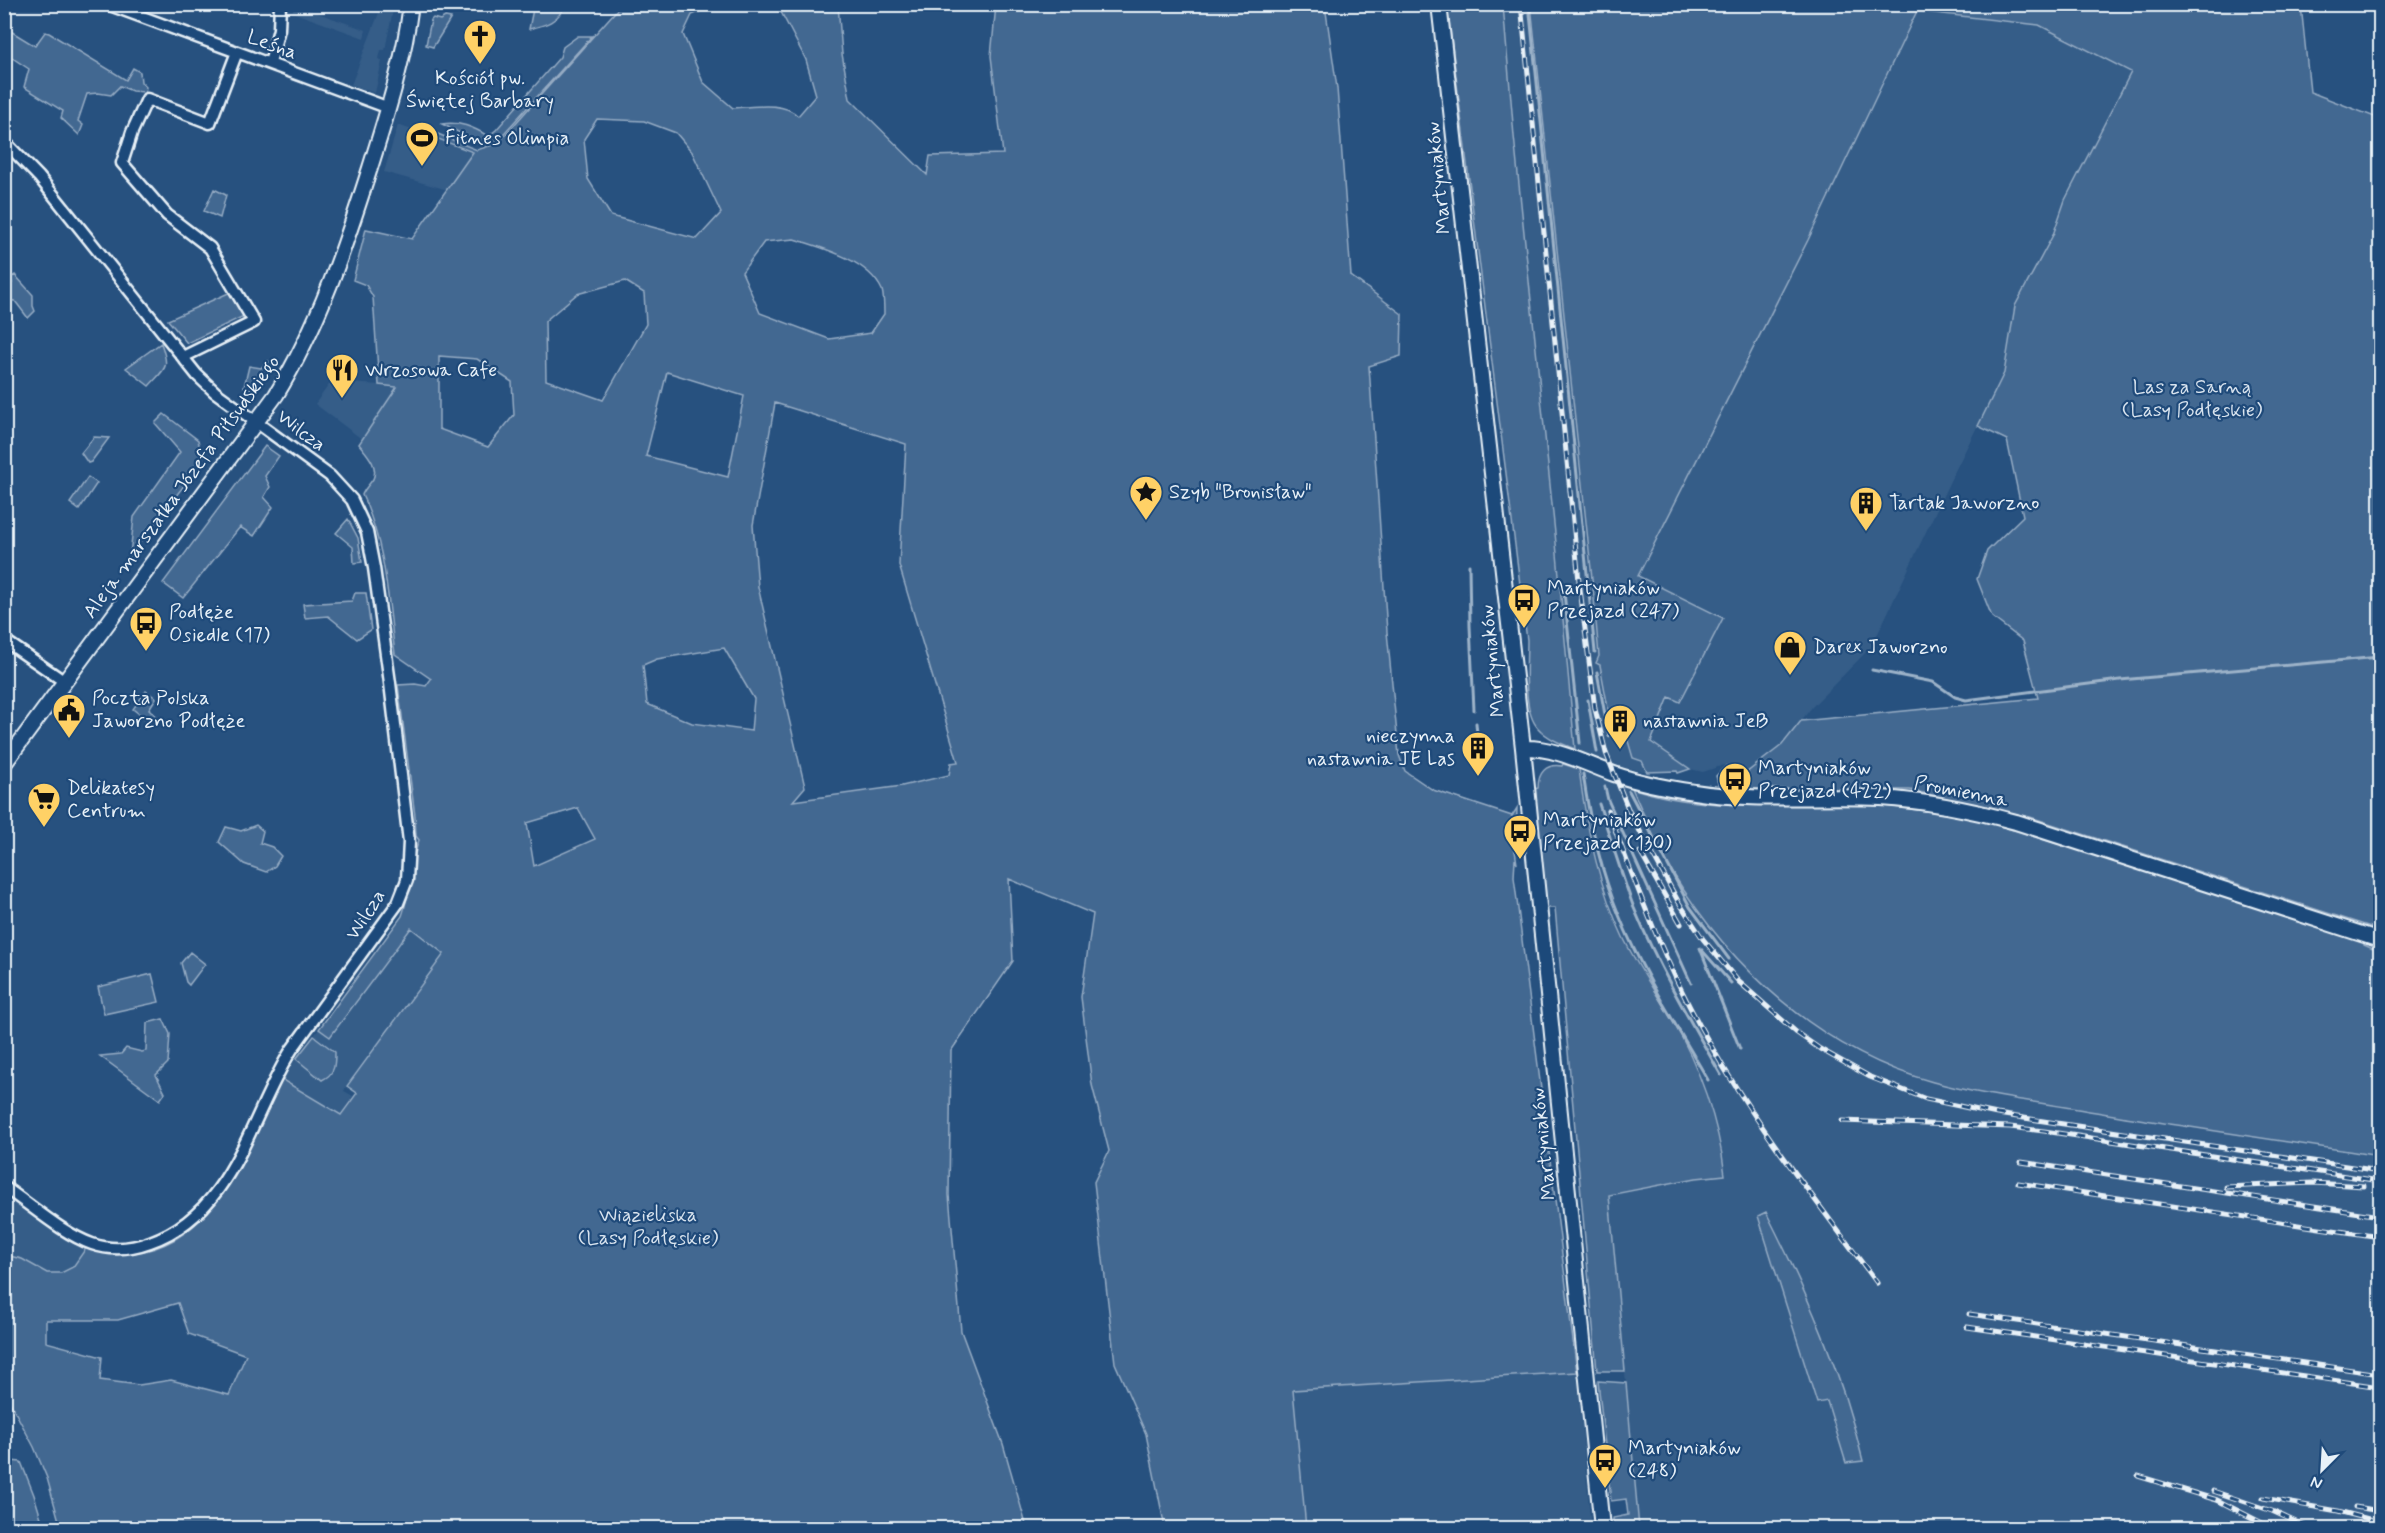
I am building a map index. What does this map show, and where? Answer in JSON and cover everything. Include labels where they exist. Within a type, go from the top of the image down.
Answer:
[{"type":"street","name":"Leśna","points":[[107,4],[389,108]]},
{"type":"street","points":[[270,63],[279,29],[280,4]]},
{"type":"street","name":"Aleja marszałka Józefa Piłsudskiego","points":[[4,764],[256,421],[290,371],[312,329],[357,209],[403,55],[411,4]]},
{"type":"street","name":"Martyniaków","points":[[1439,4],[1523,748],[1602,1528]]},
{"type":"street","points":[[4,141],[39,177],[183,357],[254,321],[210,248],[167,215],[122,163],[132,132],[147,99],[210,123],[237,51]]},
{"type":"street","name":"Wilcza","points":[[4,1187],[71,1233],[87,1242],[106,1248],[139,1246],[174,1232],[192,1219],[219,1190],[230,1173],[279,1070],[384,924],[398,903],[407,880],[409,847],[401,769],[374,568],[367,532],[352,500],[330,476],[215,393],[183,357]]},
{"type":"street","points":[[4,640],[65,682]]},
{"type":"street","name":"Promienna","points":[[1523,748],[1543,748],[1642,782],[1696,793],[1746,798],[1881,798],[1927,802],[1971,810],[2016,822],[2380,939]]},
{"type":"shaded area","points":[[295,5],[366,30],[364,38],[292,12]]},
{"type":"shaded area","points":[[382,5],[394,5],[385,50],[381,50],[379,59],[382,61],[375,93],[351,85]]},
{"type":"shaded area","points":[[1503,5],[1531,5],[1599,655],[1917,11],[2039,25],[2131,72],[2065,200],[2053,235],[2015,306],[2004,373],[1872,646],[1812,707],[1782,745],[1742,776],[1724,765],[1703,772],[1690,769],[1651,743],[1601,666],[1613,734],[1625,731],[1637,758],[1646,767],[1647,772],[1622,767],[1575,749]]},
{"type":"shaded area","points":[[398,125],[473,152],[448,190],[384,172]]},
{"type":"shaded area","points":[[331,382],[397,386],[363,440],[315,404]]},
{"type":"shaded area","points":[[1579,769],[1632,788],[1670,868],[1698,911],[1728,948],[1769,990],[1791,1008],[1829,1036],[1856,1051],[1907,1074],[1970,1091],[2380,1156],[2380,1528],[1639,1528],[1609,1195],[1696,1178],[1724,1175],[1644,974],[1622,935],[1612,911],[1589,838]]},
{"type":"shaded area","points":[[412,928],[444,954],[346,1086],[344,1091],[353,1096],[340,1115],[281,1079],[319,1029],[331,1037]]},
{"type":"shaded area","points":[[5,1188],[86,1248],[73,1267],[61,1273],[47,1273],[22,1259],[5,1255]]},
{"type":"shaded area","points":[[1577,1372],[1591,1528],[1306,1528],[1292,1390]]},
{"type":"green space","points":[[534,4],[565,5],[551,22],[529,29]]},
{"type":"green space","name":"Wiązieliska (Lasy Podłęskie)","points":[[622,4],[715,5],[692,15],[683,34],[703,82],[733,108],[776,107],[792,111],[798,116],[816,95],[806,60],[781,12],[770,5],[838,5],[842,54],[850,99],[927,175],[930,156],[1003,154],[991,56],[996,5],[1325,5],[1337,88],[1351,276],[1402,314],[1401,356],[1369,366],[1387,632],[1399,755],[1405,771],[1433,790],[1512,816],[1517,808],[1516,836],[1513,837],[1517,864],[1515,859],[1514,877],[1577,1372],[1293,1390],[1306,1528],[1165,1528],[1146,1434],[1115,1363],[1094,1182],[1109,1151],[1092,1085],[1081,997],[1093,914],[1009,879],[1013,961],[951,1051],[949,1195],[961,1331],[1003,1444],[1027,1528],[61,1528],[47,1478],[34,1447],[5,1393],[5,1255],[22,1259],[47,1273],[61,1273],[73,1267],[86,1248],[126,1253],[160,1247],[188,1230],[212,1206],[233,1177],[281,1079],[341,1115],[357,1093],[347,1086],[444,954],[411,928],[330,1037],[319,1029],[402,916],[419,840],[416,836],[398,685],[426,686],[431,679],[395,654],[381,553],[362,495],[373,479],[374,469],[371,460],[359,444],[397,387],[379,385],[373,297],[366,285],[353,280],[366,229],[412,239],[473,152],[425,134],[428,130],[477,150],[498,143]],"holes":[[[597,119],[644,121],[676,133],[692,152],[721,213],[697,239],[611,216],[588,179],[584,139]],[[794,239],[844,257],[866,271],[882,290],[884,314],[871,333],[829,339],[760,313],[742,272],[764,242]],[[625,281],[644,293],[646,324],[603,400],[546,380],[545,321],[577,294]],[[439,356],[477,359],[512,382],[514,415],[488,447],[439,429]],[[667,372],[744,396],[728,477],[646,456]],[[775,403],[906,444],[899,565],[958,762],[951,763],[949,775],[902,786],[793,801],[805,787],[758,587],[753,525]],[[724,648],[754,699],[751,731],[692,723],[647,704],[643,665],[657,659]],[[578,808],[595,839],[534,866],[527,823]],[[178,1303],[189,1334],[246,1355],[229,1395],[171,1380],[139,1385],[100,1380],[102,1357],[46,1342],[46,1320],[118,1320]]]},
{"type":"green space","points":[[1447,5],[1503,5],[1575,749],[1551,738],[1538,728],[1533,720],[1527,699],[1527,640]]},
{"type":"green space","name":"Las za Sarną (Lasy Podłęskie)","points":[[1531,5],[2301,5],[2310,92],[2380,119],[2380,930],[2030,817],[1910,790],[1724,789],[1719,787],[1716,776],[1726,766],[1742,776],[1782,745],[1801,721],[2038,698],[2023,641],[1992,617],[1977,579],[1987,551],[2023,516],[2007,440],[1978,426],[2004,373],[2015,306],[2053,235],[2065,200],[2131,72],[2039,25],[1917,11],[1808,240],[1638,576],[1723,618],[1680,702],[1669,697],[1651,742],[1690,769],[1678,773],[1677,771],[1647,772],[1642,761],[1633,758],[1625,731],[1613,735],[1600,665],[1596,663],[1599,656],[1593,588]]},
{"type":"green space","points":[[445,17],[451,18],[433,47],[426,45],[431,20],[433,18],[440,20]]},
{"type":"green space","points":[[4,27],[35,46],[45,32],[49,33],[126,80],[133,68],[140,72],[141,82],[146,87],[145,92],[132,91],[120,86],[111,95],[87,94],[78,121],[83,125],[79,135],[61,118],[63,111],[24,87],[29,69],[5,53]]},
{"type":"green space","points":[[578,36],[592,36],[497,141],[484,145],[442,124],[454,123],[466,126],[488,136],[496,130],[560,57],[563,47]]},
{"type":"green space","points":[[214,189],[226,195],[220,218],[204,211]]},
{"type":"green space","points":[[15,275],[33,295],[35,311],[28,318],[15,301],[5,300],[5,294],[12,283],[10,278]]},
{"type":"green space","points":[[233,291],[246,315],[187,343],[168,320]]},
{"type":"green space","points":[[161,343],[165,367],[149,386],[126,368]]},
{"type":"green space","points":[[268,361],[273,363],[267,372],[246,392],[244,387],[249,366],[261,368]]},
{"type":"green space","points":[[164,414],[198,440],[203,461],[130,555],[134,517],[180,452],[155,423]]},
{"type":"green space","points":[[94,437],[109,438],[88,463],[81,453]]},
{"type":"green space","points":[[265,446],[279,456],[265,476],[270,487],[264,497],[273,507],[254,536],[240,527],[183,598],[163,583]]},
{"type":"green space","points":[[88,477],[97,483],[79,510],[70,503]]},
{"type":"green space","points":[[348,519],[358,538],[362,562],[354,563],[353,547],[336,533]]},
{"type":"green space","points":[[355,593],[366,593],[371,630],[357,639],[328,616],[305,618],[303,604],[352,601]]},
{"type":"green space","points":[[146,691],[156,698],[149,709],[157,717],[152,724],[133,709]]},
{"type":"green space","points":[[1563,764],[1579,769],[1589,834],[1614,917],[1628,948],[1691,1056],[1713,1115],[1725,1175],[1696,1178],[1609,1195],[1625,1371],[1597,1371],[1555,908],[1545,908],[1535,789],[1538,788],[1544,770]]},
{"type":"green space","points":[[1632,788],[1661,796],[1719,804],[1868,805],[1978,819],[2365,940],[2364,945],[2380,952],[2380,1156],[1972,1091],[1933,1082],[1892,1068],[1853,1050],[1816,1027],[1782,1001],[1750,972],[1721,940],[1671,870]]},
{"type":"green space","points":[[256,825],[263,831],[260,843],[272,847],[281,856],[275,866],[266,872],[244,864],[219,842],[226,827],[241,831]]},
{"type":"green space","points":[[190,952],[205,964],[189,985],[181,963]]},
{"type":"green space","points":[[152,974],[159,1002],[104,1014],[98,987]]},
{"type":"green space","points":[[163,1019],[170,1034],[168,1063],[156,1075],[165,1093],[160,1100],[100,1056],[121,1054],[126,1048],[146,1051],[147,1023]]},
{"type":"green space","points":[[314,1036],[335,1052],[333,1069],[330,1075],[322,1080],[296,1059]]},
{"type":"green space","points":[[1766,1212],[1796,1273],[1822,1334],[1845,1396],[1863,1461],[1846,1463],[1827,1401],[1817,1403],[1758,1216]]},
{"type":"green space","points":[[1598,1381],[1626,1383],[1639,1528],[1613,1528],[1613,1518],[1628,1515],[1626,1499],[1611,1501]]},
{"type":"green space","points":[[21,1462],[44,1528],[5,1528],[5,1463]]},
{"type":"waterway","points":[[1529,4],[1595,652]]},
{"type":"waterway","points":[[1469,565],[1474,710]]},
{"type":"waterway","points":[[1563,583],[1580,743]]},
{"type":"waterway","points":[[1872,670],[1933,682],[1955,697],[1966,700],[2120,680],[2380,657]]},
{"type":"waterway","points":[[1597,672],[1609,736]]},
{"type":"waterway","points":[[1588,700],[1597,752]]},
{"type":"waterway","points":[[1476,723],[1478,745]]},
{"type":"waterway","points":[[1583,774],[1596,846],[1619,915],[1649,978],[1708,1080]]},
{"type":"waterway","points":[[1605,787],[1608,800],[1691,983]]},
{"type":"waterway","points":[[1629,791],[1690,907],[1729,959]]},
{"type":"waterway","points":[[1599,804],[1643,930],[1721,1075]]},
{"type":"waterway","points":[[1731,983],[1700,948],[1740,1049]]},
{"type":"railway","points":[[1521,4],[1579,581],[1595,709],[1606,753],[1629,811],[1678,901],[1703,939],[1738,981],[1797,1033],[1820,1049],[1870,1077],[1926,1099],[1997,1114],[2380,1171]]},
{"type":"railway","points":[[1608,811],[1667,959],[1710,1044],[1748,1106],[1877,1283]]},
{"type":"railway","points":[[1640,852],[1681,924]]},
{"type":"railway","points":[[1842,1121],[2010,1127],[2380,1181]]},
{"type":"railway","points":[[2021,1162],[2380,1216]]},
{"type":"railway","points":[[2018,1183],[2380,1237]]},
{"type":"railway","points":[[2226,1187],[2313,1183],[2364,1186]]},
{"type":"railway","points":[[1969,1314],[2380,1374]]},
{"type":"railway","points":[[1967,1327],[2380,1387]]},
{"type":"railway","points":[[2138,1476],[2217,1500],[2272,1528]]},
{"type":"railway","points":[[2213,1491],[2272,1511],[2309,1528]]},
{"type":"railway","points":[[2263,1498],[2338,1511],[2380,1522]]},
{"type":"railway","points":[[2355,1507],[2380,1511]]},
{"type":"place","name":"Kościół pw. Świętej Barbary","points":[[480,65]]},
{"type":"place","name":"Fitnes Olimpia","points":[[422,167]]},
{"type":"place","name":"Wrzosowa Cafe","points":[[342,399]]},
{"type":"place","name":"Szyb \"Bronisław\"","points":[[1146,521]]},
{"type":"place","name":"Tartak Jaworzno","points":[[1866,532]]},
{"type":"place","name":"Martyniaków Przejazd (247)","points":[[1524,629]]},
{"type":"place","name":"Podłęże Osiedle (17)","points":[[146,652]]},
{"type":"place","name":"Darex Jaworzno","points":[[1790,676]]},
{"type":"place","name":"Poczta Polska Jaworzno Podłęże","points":[[69,739]]},
{"type":"place","name":"nastawnia JeB","points":[[1620,750]]},
{"type":"place","name":"nieczynna nastawnia JE Las","points":[[1478,777]]},
{"type":"place","name":"Martyniaków Przejazd (422)","points":[[1735,808]]},
{"type":"place","name":"Delikatesy Centrum","points":[[44,828]]},
{"type":"place","name":"Martyniaków Przejazd (130)","points":[[1520,860]]},
{"type":"place","name":"Martyniaków (248)","points":[[1605,1489]]}]
